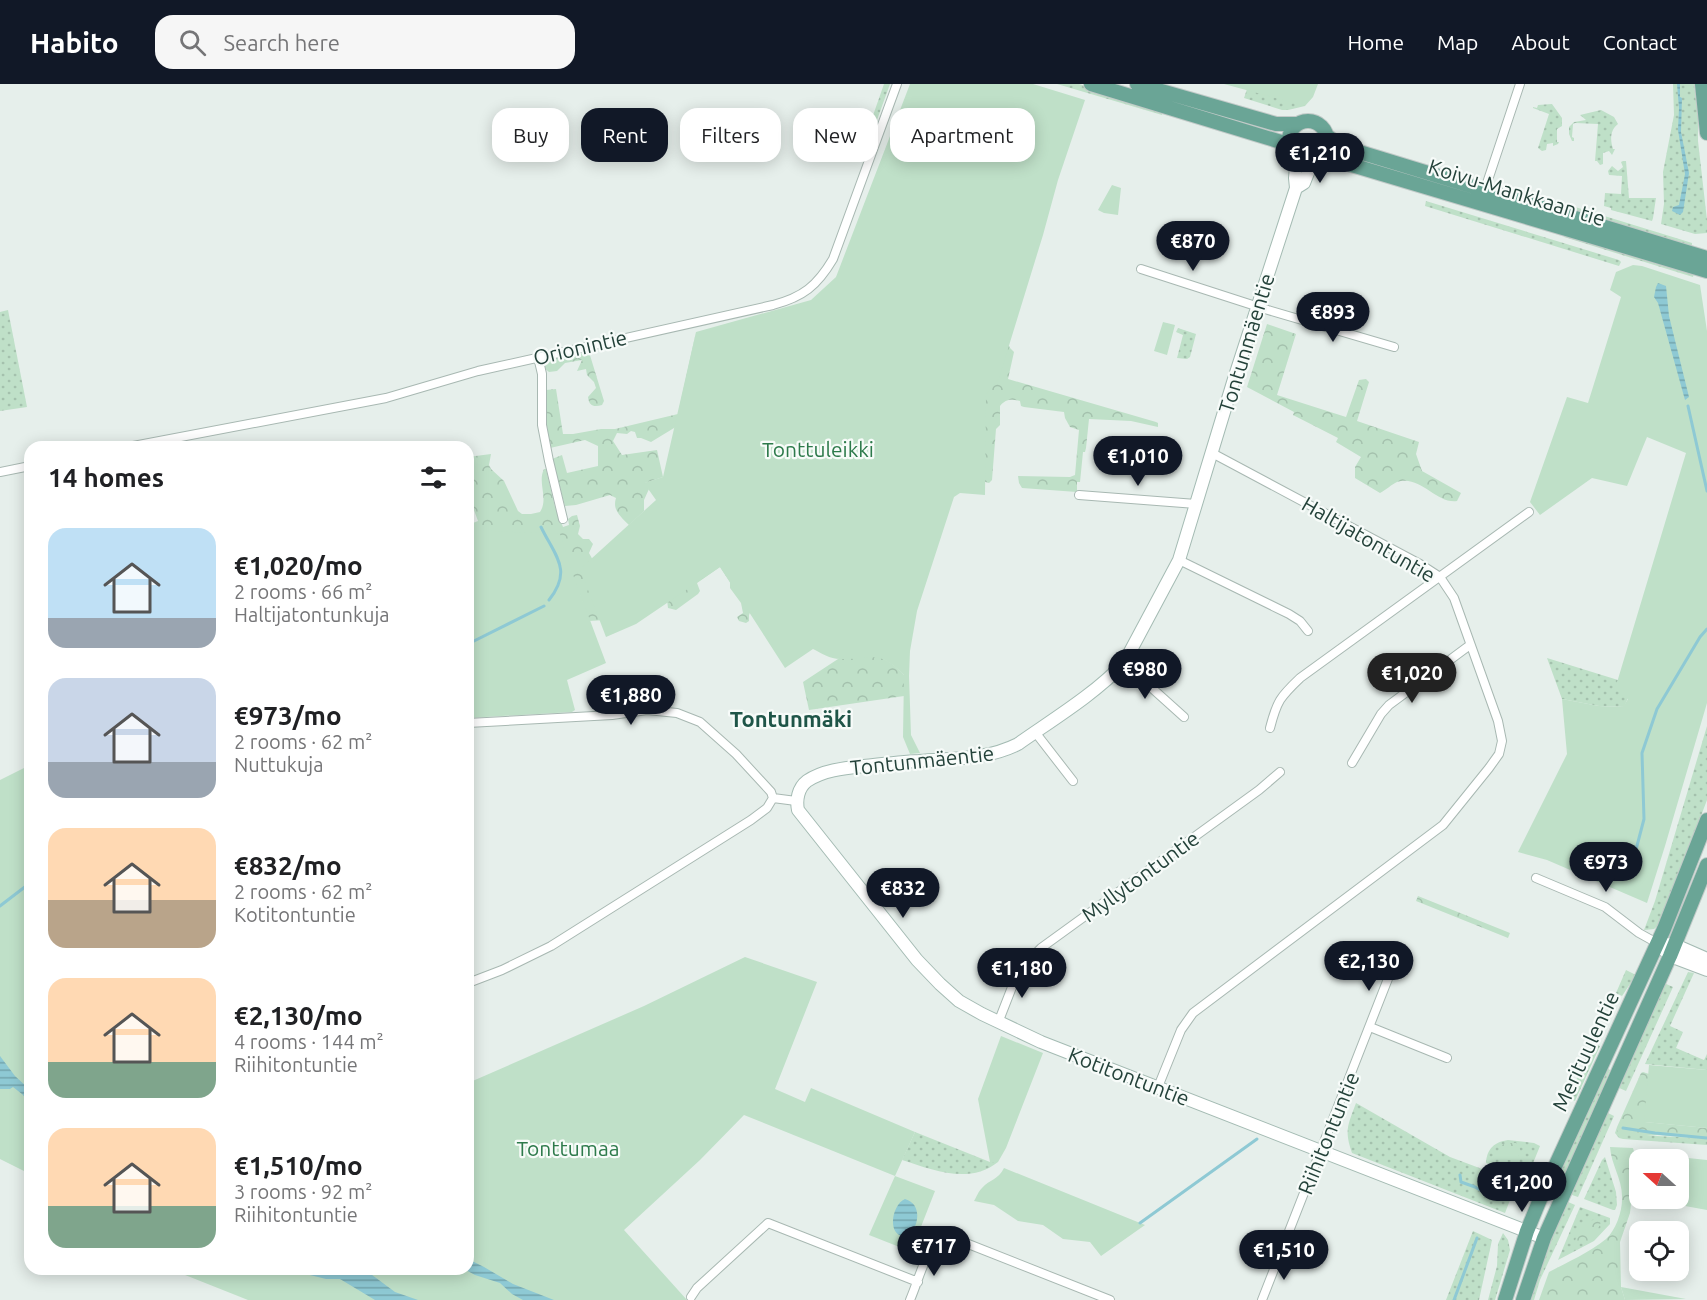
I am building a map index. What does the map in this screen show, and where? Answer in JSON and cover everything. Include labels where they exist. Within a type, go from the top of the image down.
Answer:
[{"type":"main road","points":[[1091,84],[1294,150],[1305,158],[1314,157],[1325,149],[1327,136],[1322,126],[1314,122],[1276,124],[1137,84]]},
{"type":"main road","points":[[1702,84],[1707,133]]},
{"type":"main road","points":[[1294,150],[1291,133],[1298,124]]},
{"type":"main road","name":"Koivu-Mankkaan tie","points":[[1327,136],[1343,147],[1482,197],[1707,271]]},
{"type":"main road","name":"Koivu-Mankkaan tie","points":[[1314,157],[1482,197],[1707,258]]},
{"type":"main road","name":"Merituulentie","points":[[1505,1300],[1527,1231],[1658,943],[1707,820]]},
{"type":"main road","name":"Merituulentie","points":[[1523,1300],[1544,1238],[1672,951],[1707,864]]},
{"type":"street","name":"Orionintie","points":[[160,441],[386,398],[478,371],[787,301],[809,289],[824,275],[897,84]]},
{"type":"street","points":[[1482,197],[1520,84]]},
{"type":"street","name":"Tontunmäentie","points":[[796,801],[807,781],[836,770],[996,754],[1018,744],[1035,732],[1111,676],[1124,663],[1179,560],[1257,306],[1296,188],[1294,150]]},
{"type":"street","name":"Tontunmäentie","points":[[1296,188],[1304,183],[1314,157]]},
{"type":"street","points":[[1141,269],[1394,347]]},
{"type":"street","points":[[538,357],[542,383],[542,425],[563,519]]},
{"type":"street","name":"Haltijatontuntie","points":[[1158,1087],[1181,1030],[1193,1013],[1443,825],[1499,754],[1502,741],[1498,721],[1454,598],[1440,577],[1410,558],[1212,453]]},
{"type":"street","points":[[0,472],[24,467]]},
{"type":"street","points":[[1079,495],[1196,504]]},
{"type":"street","points":[[1270,728],[1281,696],[1300,678],[1529,512]]},
{"type":"street","points":[[1179,560],[1289,614],[1308,631]]},
{"type":"street","points":[[1352,763],[1381,714],[1389,705],[1470,645]]},
{"type":"street","points":[[1124,663],[1184,717]]},
{"type":"street","points":[[474,723],[612,715],[648,710],[677,713],[700,722],[736,754],[771,792],[773,798],[767,808],[751,820],[551,946],[474,981]]},
{"type":"street","points":[[1035,732],[1073,781]]},
{"type":"street","name":"Myllytontuntie","points":[[998,1023],[1023,965],[1041,948],[1259,790],[1280,772]]},
{"type":"street","points":[[773,798],[796,801]]},
{"type":"street","name":"Kotitontuntie","points":[[796,801],[802,817],[917,960],[959,1001],[998,1023],[1041,1042],[1544,1238]]},
{"type":"street","points":[[1536,879],[1605,907],[1639,933],[1707,970]]},
{"type":"street","points":[[1672,951],[1707,959]]},
{"type":"street","name":"Riihitontuntie","points":[[1262,1300],[1393,966]]},
{"type":"street","points":[[1370,1027],[1447,1058]]},
{"type":"street","points":[[692,1297],[697,1288],[768,1223],[918,1282]]},
{"type":"street","points":[[910,1300],[929,1252],[935,1242],[948,1236],[1110,1300]]},
{"type":"green space","points":[[884,84],[890,84],[878,117],[878,108],[876,108]]},
{"type":"green space","name":"Tonttuleikki","points":[[910,84],[1033,84],[1085,100],[1058,180],[999,378],[986,395],[985,495],[960,493],[954,497],[917,611],[910,651],[909,676],[911,735],[920,753],[910,754],[903,737],[904,675],[881,658],[836,659],[813,649],[785,668],[720,567],[636,624],[606,637],[580,569],[656,500],[644,483],[663,477],[696,332],[811,300],[836,277],[890,136],[890,162],[1035,162],[1035,108],[901,108]]},
{"type":"green space","points":[[1057,84],[1079,84],[1163,110],[1162,115]]},
{"type":"green space","points":[[1224,84],[1318,84],[1313,97],[1305,106]]},
{"type":"green space","points":[[1673,84],[1694,84],[1707,233],[1695,234],[1661,224],[1664,204],[1663,172],[1674,115]]},
{"type":"green space","points":[[1247,89],[1303,103],[1305,106],[1282,110],[1244,98]]},
{"type":"green space","points":[[1552,104],[1562,118],[1562,126],[1557,129],[1557,142],[1559,142],[1553,146],[1553,143],[1547,144],[1546,150],[1542,151],[1538,148],[1549,114],[1533,107]]},
{"type":"green space","points":[[1601,110],[1614,117],[1618,124],[1611,135],[1612,146],[1615,149],[1612,155],[1609,151],[1603,153],[1603,164],[1600,165],[1595,161],[1598,124],[1573,124],[1574,141],[1569,134],[1569,127],[1574,122],[1586,120],[1580,115]]},
{"type":"green space","points":[[1626,161],[1629,198],[1656,198],[1652,221],[1604,206],[1605,193],[1621,194],[1622,176],[1609,175],[1608,171],[1612,166],[1618,171],[1623,167],[1621,162]]},
{"type":"green space","points":[[1112,185],[1121,188],[1118,215],[1098,210]]},
{"type":"green space","points":[[1517,189],[1692,243],[1692,249],[1514,197]]},
{"type":"green space","points":[[1426,201],[1621,262],[1619,266],[1425,206]]},
{"type":"green space","points":[[1566,233],[1694,273],[1693,277],[1564,237]]},
{"type":"green space","points":[[1633,265],[1700,285],[1707,331],[1707,703],[1647,903],[1547,860],[1518,852],[1567,754],[1562,699],[1599,706],[1623,707],[1628,699],[1615,689],[1686,453],[1647,437],[1627,486],[1592,478],[1540,515],[1530,502],[1567,397],[1588,403],[1621,297],[1610,290],[1616,272]]},
{"type":"green space","points":[[8,310],[27,407],[0,411],[0,312]]},
{"type":"green space","points":[[1163,322],[1175,325],[1167,355],[1154,351]]},
{"type":"green space","points":[[1267,324],[1296,334],[1277,395],[1346,417],[1359,380],[1366,379],[1369,382],[1357,421],[1419,442],[1416,454],[1422,471],[1461,493],[1457,501],[1449,501],[1421,485],[1405,481],[1397,482],[1380,493],[1355,478],[1355,467],[1361,457],[1336,442],[1338,438],[1293,415],[1294,412],[1247,387]]},
{"type":"green space","points":[[1178,328],[1196,334],[1190,357],[1187,359],[1177,358],[1183,335],[1176,332]]},
{"type":"green space","points":[[696,332],[679,425],[651,442],[637,438],[635,432],[631,431],[627,434],[617,433],[613,441],[622,455],[657,450],[663,477],[645,483],[649,489],[644,500],[644,511],[629,525],[616,510],[616,498],[610,495],[565,506],[552,459],[562,455],[567,473],[598,466],[598,446],[585,440],[550,448],[546,390],[556,389],[563,434],[615,429],[678,414]]},
{"type":"green space","points":[[1000,341],[1014,352],[1008,379],[1156,422],[1158,427],[1131,421],[1089,419],[1077,492],[1022,488],[1018,476],[1070,477],[1075,475],[1079,430],[1070,427],[1064,412],[1024,407],[1021,406],[1020,401],[1007,401],[1000,406],[1000,425],[996,429],[992,480],[989,483],[982,481],[860,377]]},
{"type":"green space","points":[[589,352],[604,401],[599,406],[593,406],[590,403],[588,397],[596,388],[587,375],[586,369],[577,371],[582,360],[565,363],[557,371],[549,372],[544,368],[544,363],[552,359]]},
{"type":"green space","points":[[491,454],[489,465],[491,469],[504,481],[518,511],[522,514],[540,512],[543,501],[542,474],[546,469],[555,507],[563,527],[569,525],[568,519],[577,515],[580,526],[578,534],[583,539],[589,539],[593,544],[589,553],[594,562],[605,620],[589,621],[580,595],[474,544],[474,523],[478,521],[474,510],[474,456]]},
{"type":"green space","points":[[474,530],[560,534],[606,663],[567,680],[575,710],[474,718]]},
{"type":"green space","points":[[720,547],[751,610],[749,621],[746,623],[739,621],[737,617],[743,613],[741,603],[730,588],[730,582],[720,567],[697,583],[700,591],[698,594],[676,610],[668,608],[667,600]]},
{"type":"green space","points":[[875,656],[888,661],[904,675],[904,696],[809,710],[803,682],[838,659]]},
{"type":"green space","points":[[1547,658],[1618,680],[1616,689],[1628,698],[1624,707],[1599,706],[1562,699]]},
{"type":"green space","points":[[1707,726],[1707,800],[1660,924],[1654,929],[1644,930],[1655,901]]},
{"type":"green space","points":[[24,768],[24,1171],[0,1159],[0,780]]},
{"type":"green space","points":[[1418,896],[1510,933],[1508,938],[1416,901]]},
{"type":"green space","name":"Tonttumaa","points":[[745,957],[817,982],[775,1089],[805,1102],[811,1088],[915,1132],[895,1176],[744,1115],[700,1160],[624,1230],[687,1300],[248,1300],[185,1275],[474,1275],[474,1080],[644,1006]]},
{"type":"green space","points":[[1626,970],[1636,975],[1622,996],[1616,993]]},
{"type":"green space","points":[[1688,972],[1694,973],[1670,1026],[1683,1032],[1676,1048],[1704,1060],[1707,1054],[1707,1070],[1645,1064]]},
{"type":"green space","points":[[1664,983],[1673,987],[1626,1091],[1617,1087]]},
{"type":"green space","points":[[1001,1036],[1043,1053],[1006,1148],[998,1162],[990,1162],[978,1099]]},
{"type":"green space","points":[[1593,1043],[1600,1046],[1575,1101],[1568,1098]]},
{"type":"green space","points":[[1649,1065],[1707,1070],[1707,1128],[1644,1122]]},
{"type":"green space","points":[[1607,1068],[1610,1070],[1559,1190],[1553,1188]]},
{"type":"green space","points":[[1643,1072],[1649,1074],[1645,1122],[1707,1128],[1707,1139],[1619,1134],[1617,1127]]},
{"type":"green space","points":[[1356,1103],[1450,1157],[1517,1182],[1505,1213],[1352,1153],[1348,1128]]},
{"type":"green space","points":[[1606,1112],[1614,1116],[1578,1197],[1569,1194]]},
{"type":"green space","points":[[1617,1127],[1617,1131],[1628,1133],[1707,1139],[1707,1145],[1623,1139],[1615,1133]]},
{"type":"green space","points":[[915,1132],[990,1162],[998,1162],[987,1169],[963,1174],[938,1171],[902,1160]]},
{"type":"green space","points":[[1508,1140],[1534,1143],[1540,1146],[1527,1178],[1486,1163],[1492,1147]]},
{"type":"green space","points":[[1506,1143],[1516,1143],[1520,1149],[1520,1154],[1514,1160],[1504,1160],[1500,1156],[1500,1146]]},
{"type":"green space","points":[[1610,1147],[1633,1148],[1629,1149],[1630,1213],[1620,1242],[1621,1287],[1625,1300],[1539,1300],[1549,1272],[1600,1244],[1610,1235],[1616,1225],[1622,1196]]},
{"type":"green space","points":[[1605,1157],[1616,1192],[1615,1210],[1584,1199]]},
{"type":"green space","points":[[1689,1158],[1707,1160],[1707,1210],[1689,1207]]},
{"type":"green space","points":[[1004,1168],[1145,1225],[1101,1256],[1090,1242],[1063,1239],[1043,1225],[1018,1221],[994,1205],[974,1201],[985,1185],[999,1175]]},
{"type":"green space","points":[[895,1176],[935,1191],[915,1242],[910,1249],[869,1235]]},
{"type":"green space","points":[[1566,1201],[1575,1205],[1540,1280],[1534,1300],[1529,1300],[1548,1242]]},
{"type":"green space","points":[[1580,1207],[1610,1218],[1610,1224],[1594,1241],[1558,1260]]},
{"type":"green space","points":[[1598,1218],[1603,1219],[1594,1236],[1588,1241],[1575,1241],[1583,1226]]},
{"type":"green space","points":[[1473,1231],[1492,1240],[1479,1300],[1446,1300]]},
{"type":"green space","points":[[1503,1233],[1508,1240],[1510,1250],[1495,1300],[1488,1300],[1497,1266],[1498,1244]]},
{"type":"green space","points":[[1621,1287],[1686,1299],[1625,1300]]},
{"type":"water","points":[[1677,84],[1680,84],[1680,97],[1682,98],[1681,132],[1689,173],[1683,212],[1680,215],[1672,211],[1673,207],[1679,205],[1685,174],[1678,130]]},
{"type":"water","points":[[1658,283],[1666,286],[1669,316],[1689,397],[1685,400],[1658,303],[1654,297]]},
{"type":"water","points":[[0,1056],[24,1084],[24,1096],[13,1087],[0,1089]]},
{"type":"water","points":[[905,1199],[915,1207],[917,1219],[913,1231],[905,1236],[895,1231],[893,1220],[897,1207]]},
{"type":"water","points":[[474,1262],[513,1284],[554,1300],[523,1300],[500,1283],[475,1275]]},
{"type":"water","points":[[310,1275],[372,1275],[395,1292],[418,1300],[375,1300],[340,1279],[326,1279]]},
{"type":"waterway","points":[[1688,406],[1707,491]]},
{"type":"waterway","points":[[541,527],[556,555],[561,571],[560,580],[549,600]]},
{"type":"waterway","points":[[474,641],[544,606]]},
{"type":"waterway","points":[[1633,861],[1644,819],[1642,753],[1657,709],[1707,629]]},
{"type":"waterway","points":[[0,906],[24,888]]},
{"type":"waterway","points":[[1623,1128],[1707,1138]]},
{"type":"waterway","points":[[1140,1223],[1257,1139]]},
{"type":"waterway","points":[[1460,1175],[1461,1182],[1493,1197]]},
{"type":"waterway","points":[[1454,1300],[1477,1238]]},
{"type":"district","name":"Tontunmäki","points":[[791,718]]}]
